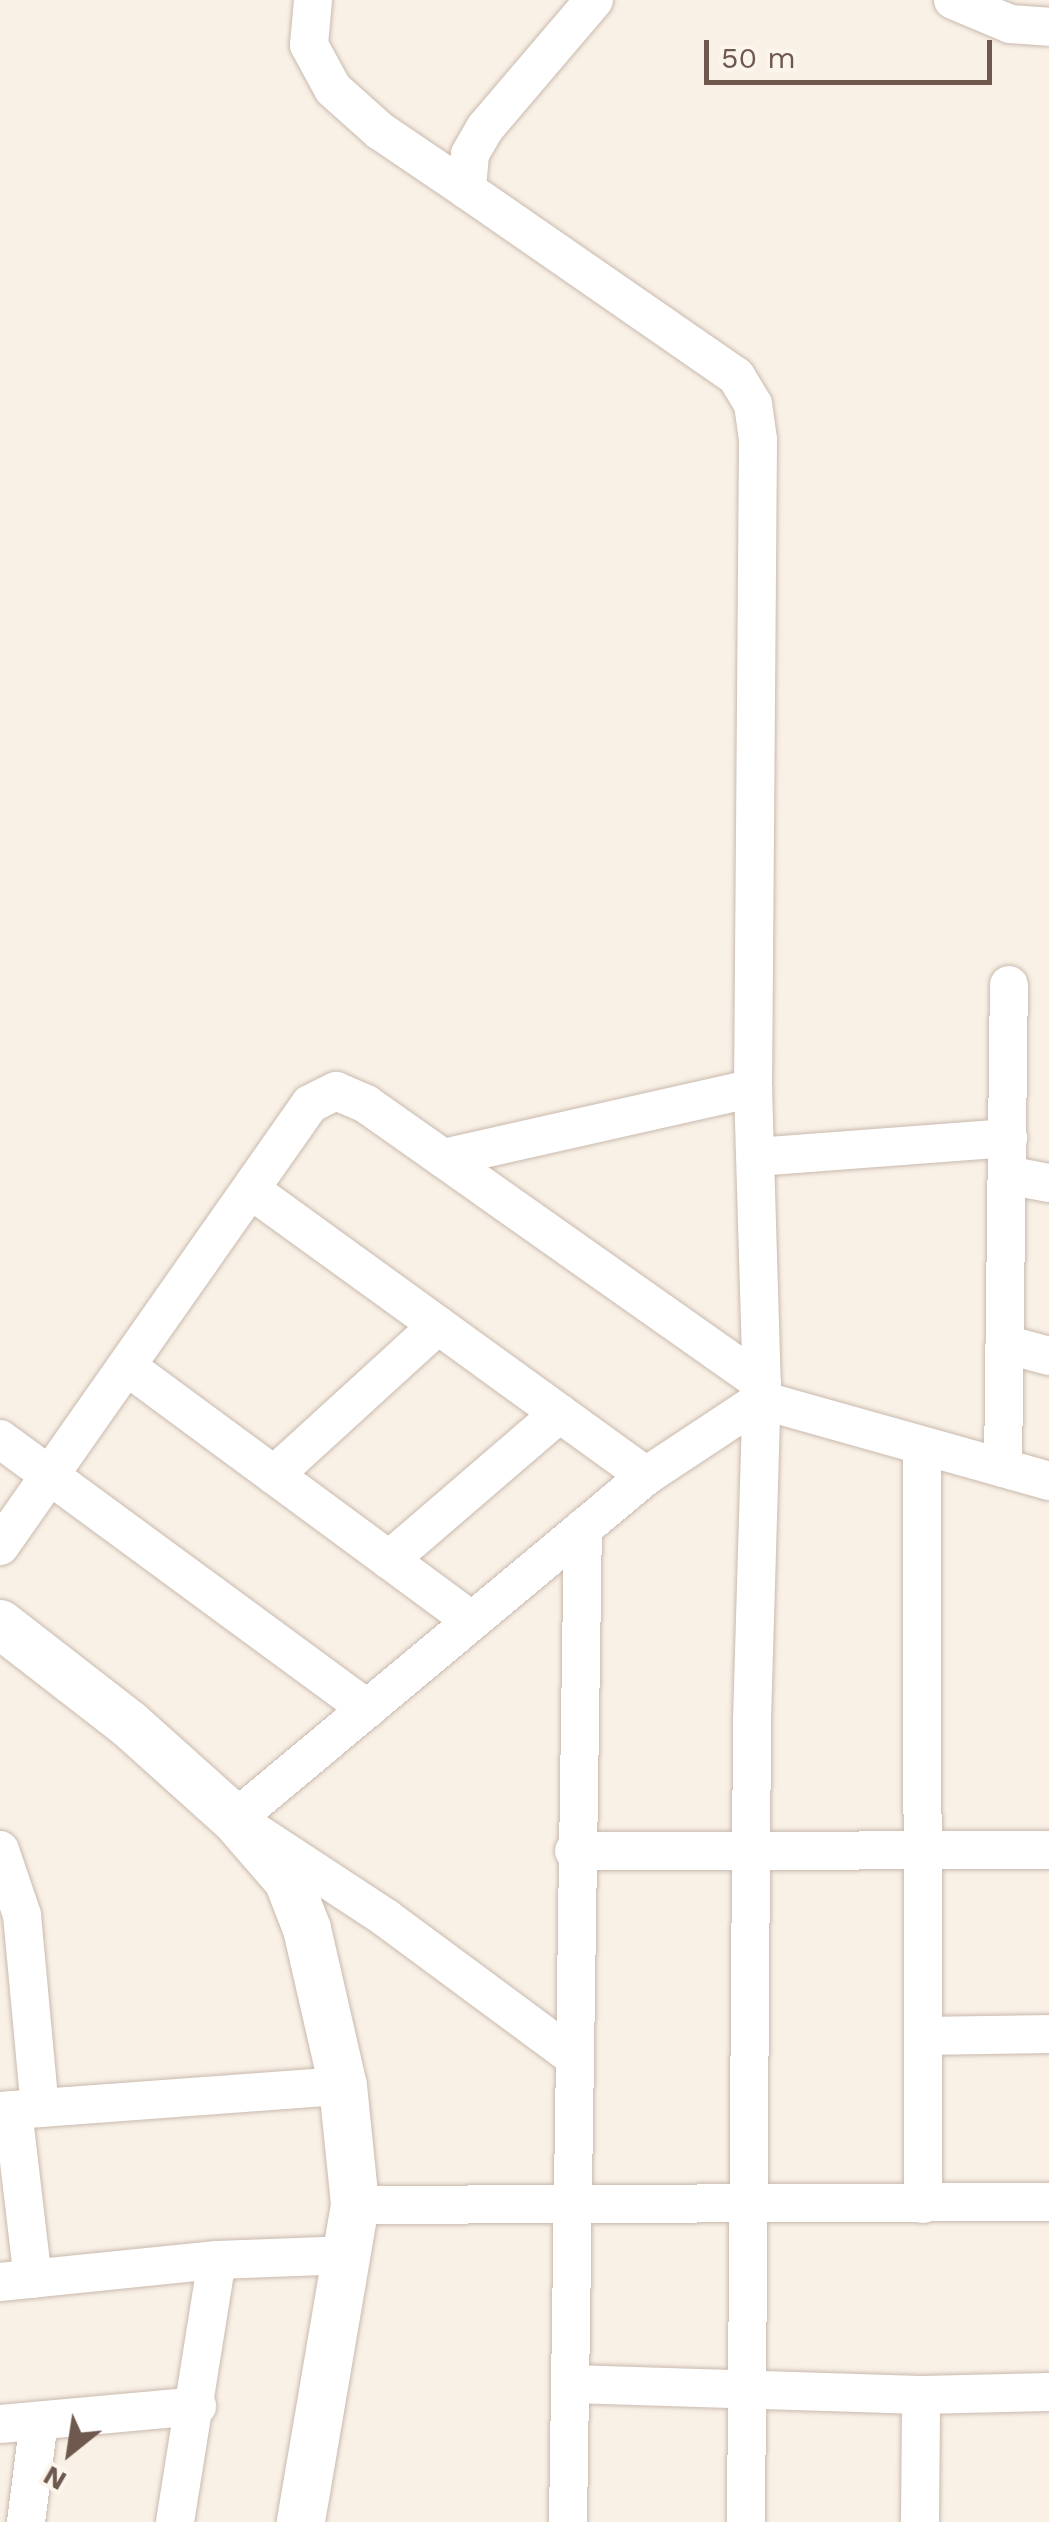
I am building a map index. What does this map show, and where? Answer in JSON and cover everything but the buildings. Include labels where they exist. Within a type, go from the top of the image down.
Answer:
[{"type":"street","points":[[313,0],[309,45],[333,89],[380,130],[704,350],[736,376],[753,404],[758,440],[754,1088],[762,1392],[752,1854],[746,2522]]},
{"type":"street","points":[[467,190],[470,154],[484,128],[594,0]]},
{"type":"street","points":[[953,0],[1010,24],[1049,27]]},
{"type":"street","points":[[1004,1453],[1010,985]]},
{"type":"street","points":[[442,1158],[754,1088]]},
{"type":"street","points":[[0,1546],[310,1104],[336,1090],[442,1158],[762,1392],[922,1446],[1004,1453],[1049,1480]]},
{"type":"street","points":[[756,1157],[1007,1156],[1049,1183]]},
{"type":"street","points":[[251,1190],[646,1476]]},
{"type":"street","points":[[274,1475],[438,1325]]},
{"type":"street","points":[[1005,1344],[1049,1356]]},
{"type":"street","points":[[128,1368],[471,1620]]},
{"type":"street","points":[[236,1819],[646,1476],[762,1392]]},
{"type":"street","points":[[389,1560],[560,1413]]},
{"type":"street","points":[[0,1439],[367,1709]]},
{"type":"street","points":[[922,1446],[924,2204]]},
{"type":"street","points":[[568,2522],[574,1851],[583,1528]]},
{"type":"street","points":[[0,1624],[129,1724],[236,1819],[288,1880],[307,1928],[344,2086],[355,2205],[350,2255],[301,2522]]},
{"type":"street","points":[[236,1819],[386,1918],[571,2055]]},
{"type":"street","points":[[0,1850],[22,1915],[16,2280],[217,2260],[350,2255]]},
{"type":"street","points":[[574,1851],[752,1854],[1049,1850]]},
{"type":"street","points":[[923,2036],[1049,2034]]},
{"type":"street","points":[[18,2110],[344,2086]]},
{"type":"street","points":[[355,2205],[1049,2202]]},
{"type":"street","points":[[175,2522],[217,2260]]},
{"type":"street","points":[[572,2384],[921,2396],[1049,2392]]},
{"type":"street","points":[[920,2522],[921,2396]]},
{"type":"street","points":[[0,2424],[196,2406]]},
{"type":"street","points":[[26,2522],[40,2421]]}]
